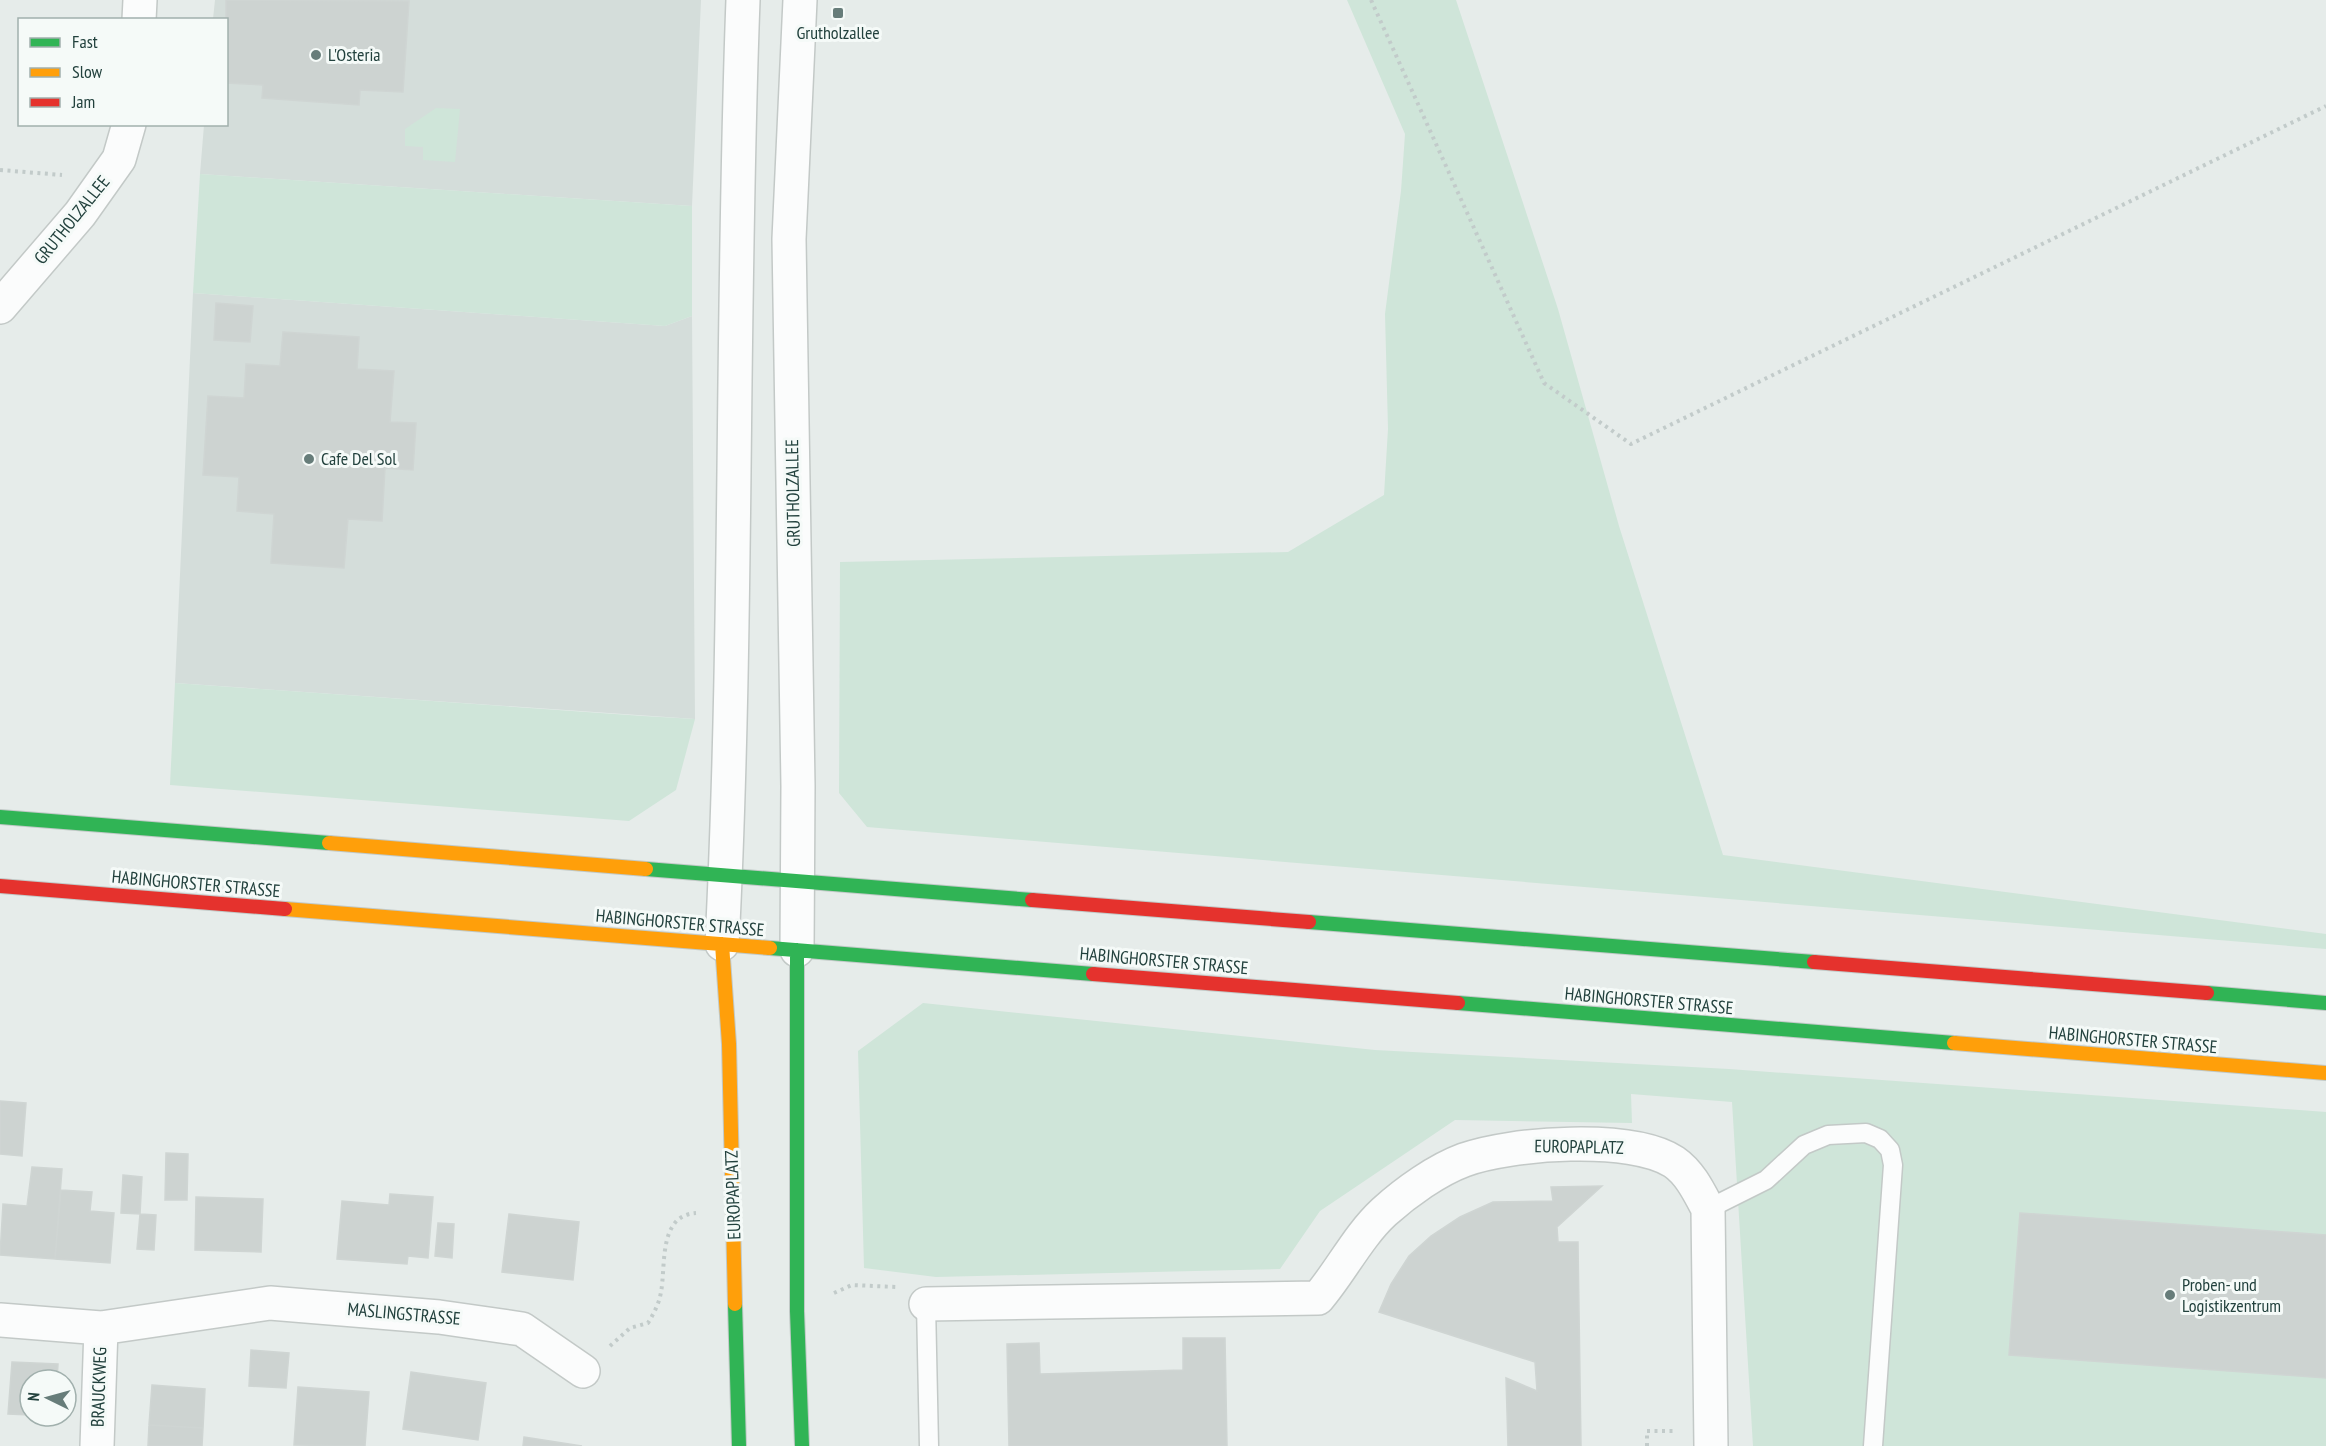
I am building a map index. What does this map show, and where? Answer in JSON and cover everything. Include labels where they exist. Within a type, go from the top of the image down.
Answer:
[{"type":"main road","points":[[0,817],[726,877],[2326,1003]]},
{"type":"main road","name":"HABINGHORSTER STRASSE","points":[[0,886],[2326,1073]]},
{"type":"main road","name":"EUROPAPLATZ","points":[[722,944],[729,1044],[739,1446]]},
{"type":"main road","points":[[797,950],[797,1299],[802,1446]]},
{"type":"street","points":[[139,18],[140,0]]},
{"type":"street","points":[[722,944],[726,877],[737,348],[738,136],[743,0]]},
{"type":"street","name":"GRUTHOLZALLEE","points":[[797,950],[789,238],[800,0]]},
{"type":"street","name":"GRUTHOLZALLEE","points":[[0,307],[80,214],[104,181],[119,159],[128,126]]},
{"type":"street","name":"EUROPAPLATZ","points":[[926,1304],[1317,1298],[1384,1212],[1423,1183],[1462,1161],[1495,1150],[1527,1146],[1619,1144],[1651,1152],[1674,1162],[1692,1179],[1708,1209],[1711,1446]]},
{"type":"street","name":"MASLINGSTRASSE","points":[[0,1320],[101,1328],[270,1304],[439,1317],[522,1329],[583,1371]]},
{"type":"street","name":"BRAUCKWEG","points":[[97,1446],[101,1328]]},
{"type":"lane","points":[[1708,1209],[1767,1179],[1804,1145],[1828,1135],[1866,1133],[1880,1139],[1890,1150],[1893,1165],[1874,1446]]},
{"type":"lane","points":[[926,1304],[929,1446]]},
{"type":"path","points":[[1371,0],[1544,383],[1631,444],[2326,106]]},
{"type":"path","points":[[0,170],[104,181]]},
{"type":"path","points":[[583,1371],[630,1328],[648,1323],[657,1308],[661,1291],[668,1234],[674,1224],[687,1214],[696,1213]]},
{"type":"shaded area","points":[[215,0],[701,0],[692,206],[200,174],[204,126],[228,126],[228,18],[213,18]]},
{"type":"shaded area","points":[[193,293],[665,326],[692,316],[695,719],[175,683]]},
{"type":"green space","points":[[1347,0],[1456,0],[1558,309],[1619,526],[1723,855],[2326,934],[2326,949],[867,827],[839,793],[840,562],[1288,552],[1384,495],[1388,429],[1385,314],[1401,191],[1405,134]]},
{"type":"green space","points":[[436,108],[460,109],[455,162],[423,160],[423,147],[405,146],[405,129]]},
{"type":"green space","points":[[200,174],[692,206],[692,316],[665,326],[193,293]]},
{"type":"green space","points":[[175,683],[695,719],[676,790],[629,821],[170,785]]},
{"type":"green space","points":[[923,1003],[1375,1050],[1729,1069],[2326,1112],[2326,1446],[1753,1446],[1732,1102],[1631,1094],[1632,1123],[1455,1120],[1320,1211],[1280,1269],[936,1277],[864,1268],[858,1051]]},
{"type":"building","name":"L'Osteria","points":[[226,0],[409,1],[403,92],[360,90],[359,105],[262,98],[263,85],[228,83],[228,18],[226,18]]},
{"type":"building","points":[[216,303],[253,306],[250,342],[214,340]]},
{"type":"building","name":"Cafe Del Sol","points":[[283,332],[359,337],[357,369],[394,371],[390,422],[416,423],[413,470],[385,468],[382,521],[348,519],[344,568],[271,563],[274,514],[237,511],[239,477],[203,475],[208,396],[244,398],[246,364],[280,366]]},
{"type":"building","points":[[0,1101],[26,1103],[22,1156],[0,1154]]},
{"type":"building","points":[[166,1153],[188,1154],[187,1200],[165,1200]]},
{"type":"building","points":[[32,1167],[62,1169],[55,1259],[0,1255],[3,1204],[27,1206]]},
{"type":"building","points":[[123,1175],[142,1177],[140,1214],[121,1213]]},
{"type":"building","points":[[1602,1186],[1557,1227],[1558,1242],[1578,1242],[1581,1446],[1508,1446],[1506,1378],[1537,1391],[1535,1362],[1379,1312],[1391,1284],[1409,1256],[1431,1236],[1460,1217],[1493,1202],[1553,1201],[1551,1187]]},
{"type":"building","points":[[61,1190],[92,1192],[90,1211],[114,1213],[110,1263],[55,1259]]},
{"type":"building","points":[[390,1194],[433,1197],[428,1258],[408,1256],[407,1264],[337,1259],[342,1201],[389,1205]]},
{"type":"building","points":[[196,1197],[263,1199],[261,1252],[195,1250]]},
{"type":"building","name":"Proben- und Logistikzentrum","points":[[2020,1213],[2326,1235],[2326,1378],[2009,1355]]},
{"type":"building","points":[[140,1214],[156,1215],[154,1250],[137,1249]]},
{"type":"building","points":[[509,1214],[579,1222],[573,1280],[502,1272]]},
{"type":"building","points":[[438,1223],[454,1224],[452,1258],[435,1256]]},
{"type":"building","points":[[1183,1338],[1225,1338],[1227,1446],[1009,1446],[1007,1344],[1039,1343],[1040,1374],[1183,1370]]},
{"type":"building","points":[[251,1350],[289,1353],[286,1388],[249,1386]]},
{"type":"building","points":[[12,1362],[58,1364],[58,1368],[18,1368],[18,1414],[8,1414]]},
{"type":"building","points":[[411,1372],[486,1383],[478,1440],[403,1429]]},
{"type":"building","points":[[152,1385],[205,1389],[203,1428],[149,1425]]},
{"type":"building","points":[[298,1387],[369,1392],[365,1446],[294,1445]]},
{"type":"building","points":[[149,1425],[203,1428],[202,1446],[148,1446]]},
{"type":"building","points":[[524,1437],[582,1446],[523,1446]]},
{"type":"traffic: fast","points":[[0,817],[329,843]]},
{"type":"traffic: fast","points":[[646,869],[1032,900]]},
{"type":"traffic: fast","points":[[1309,922],[1814,962]]},
{"type":"traffic: fast","points":[[770,948],[1093,974]]},
{"type":"traffic: fast","points":[[797,950],[797,1311],[802,1446]]},
{"type":"traffic: fast","points":[[2207,993],[2326,1003]]},
{"type":"traffic: fast","points":[[1458,1003],[1954,1043]]},
{"type":"traffic: fast","points":[[735,1304],[739,1446]]},
{"type":"traffic: slow","points":[[329,843],[646,869]]},
{"type":"traffic: slow","points":[[285,909],[770,948]]},
{"type":"traffic: slow","points":[[722,944],[729,1044],[735,1304]]},
{"type":"traffic: slow","points":[[1954,1043],[2326,1073]]},
{"type":"traffic: jam","points":[[0,886],[285,909]]},
{"type":"traffic: jam","points":[[1032,900],[1309,922]]},
{"type":"traffic: jam","points":[[1814,962],[2207,993]]},
{"type":"traffic: jam","points":[[1093,974],[1458,1003]]},
{"type":"place","name":"Grutholzallee","points":[[838,13]]},
{"type":"place","name":"L'Osteria","points":[[316,55]]},
{"type":"place","name":"Cafe Del Sol","points":[[309,459]]},
{"type":"place","name":"Proben- und Logistikzentrum","points":[[2170,1295]]}]
